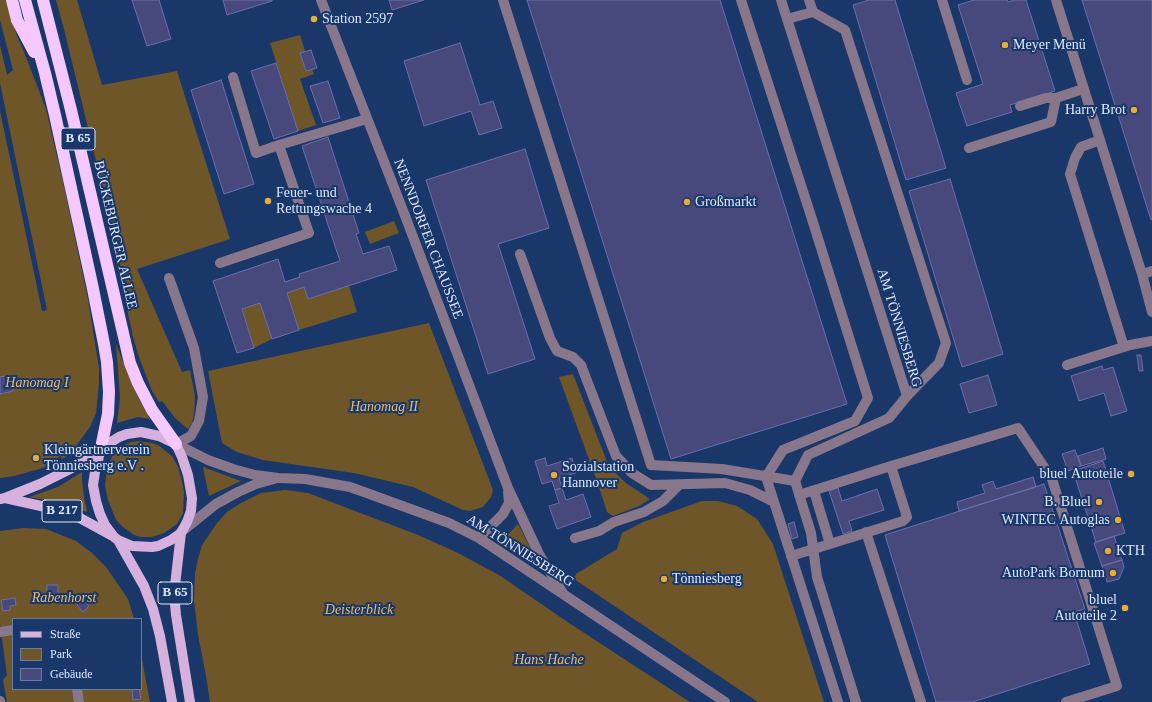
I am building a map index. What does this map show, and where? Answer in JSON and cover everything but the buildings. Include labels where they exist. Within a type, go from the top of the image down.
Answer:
[{"type":"highway","points":[[12,0],[17,20],[45,73]]},
{"type":"highway","name":"B 65","points":[[25,0],[45,73],[92,284],[107,362],[109,392],[108,414],[101,448]]},
{"type":"highway","name":"BÜCKEBURGER ALLEE","points":[[44,0],[130,363],[138,383],[152,410],[176,444]]},
{"type":"main road","points":[[101,448],[127,434],[141,432],[159,436],[176,444]]},
{"type":"main road","name":"B 65","points":[[176,444],[188,475],[192,498],[191,511],[181,533],[176,574],[175,601],[181,653],[190,702]]},
{"type":"main road","name":"B 65","points":[[101,448],[94,472],[93,484],[96,501],[105,525],[116,539],[144,586],[153,609],[160,636],[172,702]]},
{"type":"main road","name":"B 217","points":[[2,498],[40,484],[70,469],[101,448]]},
{"type":"main road","name":"B 217","points":[[2,498],[50,508],[78,517],[116,539]]},
{"type":"main road","points":[[116,539],[132,546],[152,547],[171,540],[181,533]]},
{"type":"street","name":"NENNDORFER CHAUSSEE","points":[[322,0],[508,488],[539,554],[562,593]]},
{"type":"street","points":[[503,0],[651,465],[722,469],[795,482],[811,533],[817,577],[856,702]]},
{"type":"street","points":[[741,0],[868,398],[855,422],[783,450],[766,477],[838,702]]},
{"type":"street","name":"AM TÖNNIESBERG","points":[[781,0],[907,396],[889,418],[808,455],[795,482]]},
{"type":"street","points":[[809,0],[813,12],[845,30],[946,343],[939,363],[907,396]]},
{"type":"street","points":[[942,0],[967,80]]},
{"type":"street","points":[[1056,0],[1142,274],[1152,312]]},
{"type":"street","points":[[787,19],[813,12]]},
{"type":"street","points":[[233,77],[256,153],[367,119]]},
{"type":"street","points":[[1020,106],[1046,98],[1056,98],[1083,89]]},
{"type":"street","points":[[969,148],[1051,122],[1056,98]]},
{"type":"street","points":[[1100,140],[1081,147],[1075,158],[1070,174],[1124,347]]},
{"type":"street","points":[[220,263],[309,233],[279,145]]},
{"type":"street","points":[[520,254],[550,338],[557,351],[573,357],[581,365],[616,456],[632,473],[651,485],[725,483],[750,490],[774,502]]},
{"type":"street","points":[[1142,274],[1152,271]]},
{"type":"street","points":[[169,278],[194,348],[203,398],[199,421],[190,436],[176,444]]},
{"type":"street","points":[[1067,365],[1124,347],[1152,341]]},
{"type":"street","points":[[799,496],[891,466],[1018,428],[1052,479],[1117,686],[1066,702]]},
{"type":"street","name":"AM TÖNNIESBERG","points":[[176,444],[208,460],[233,469],[255,475],[305,480],[357,490],[448,523],[479,538],[725,702]]},
{"type":"street","points":[[791,556],[904,521],[907,517],[891,466]]},
{"type":"street","name":"AM TÖNNIESBERG","points":[[181,533],[216,504],[244,489],[278,478]]},
{"type":"street","points":[[575,538],[599,531],[614,522],[644,512],[663,501],[679,485]]},
{"type":"street","name":"NENNDORFER CHAUSSEE","points":[[479,538],[503,514],[509,503],[508,488]]},
{"type":"street","points":[[814,491],[830,544]]},
{"type":"street","points":[[866,532],[921,702]]},
{"type":"street","points":[[0,632],[12,630]]},
{"type":"street","points":[[77,690],[79,702]]},
{"type":"green space","name":"Hanomag I","points":[[0,0],[6,0],[17,36],[46,109],[88,299],[99,368],[99,383],[96,413],[90,427],[73,450],[63,459],[60,456],[43,468],[14,476],[0,478],[0,111],[42,311],[47,310],[0,83],[0,45],[7,75],[13,70],[0,20]]},
{"type":"green space","points":[[56,0],[77,0],[102,85],[177,71],[230,239],[137,269],[182,372],[190,370],[195,396],[194,414],[192,423],[188,429],[176,419],[162,401],[159,402],[152,391],[140,360],[133,337],[97,165]]},
{"type":"green space","points":[[300,35],[305,51],[300,54],[306,71],[312,69],[314,74],[300,79],[316,125],[298,131],[270,43]]},
{"type":"green space","points":[[394,221],[399,233],[370,244],[365,232]]},
{"type":"green space","points":[[349,286],[357,312],[299,330],[287,293],[304,287],[308,299]]},
{"type":"green space","points":[[260,303],[272,339],[254,348],[242,309]]},
{"type":"green space","name":"Hanomag II","points":[[429,323],[493,490],[491,497],[483,507],[470,511],[463,510],[413,487],[354,473],[263,460],[237,452],[222,443],[208,371]]},
{"type":"green space","points":[[116,344],[137,395],[150,419],[138,417],[117,423],[120,398]]},
{"type":"green space","points":[[573,374],[609,467],[626,483],[650,499],[639,506],[613,516],[607,512],[559,377]]},
{"type":"green space","points":[[138,441],[158,445],[172,456],[178,467],[184,491],[183,513],[177,524],[164,533],[152,537],[141,537],[134,535],[116,520],[108,500],[105,486],[107,468],[114,452],[124,445]]},
{"type":"green space","points":[[203,467],[241,481],[209,496]]},
{"type":"green space","points":[[82,472],[86,512],[62,503],[29,497],[58,487]]},
{"type":"green space","name":"Deisterblick","points":[[285,490],[308,493],[418,535],[456,552],[499,575],[569,623],[690,702],[210,702],[198,635],[194,601],[195,573],[202,545],[217,523],[227,512],[261,493]]},
{"type":"green space","points":[[702,501],[718,501],[737,506],[757,519],[773,544],[824,702],[758,702],[574,579],[576,574],[617,549],[622,533],[643,522]]},
{"type":"green space","points":[[518,524],[537,561],[504,539]]},
{"type":"green space","name":"Rabenhorst","points":[[23,528],[46,529],[76,541],[92,553],[106,567],[128,599],[134,618],[12,618],[12,690],[142,690],[142,659],[150,702],[7,702],[3,680],[7,675],[0,624],[0,531]]},
{"type":"place","name":"Station 2597","points":[[314,19]]},
{"type":"place","name":"Meyer Menü","points":[[1005,45]]},
{"type":"place","name":"Harry Brot","points":[[1134,110]]},
{"type":"place","name":"Feuer- und Rettungswache 4","points":[[268,201]]},
{"type":"place","name":"Großmarkt","points":[[687,202]]},
{"type":"place","name":"Kleingärtnerverein Tönniesberg e.V .","points":[[36,458]]},
{"type":"place","name":"bluel Autoteile","points":[[1131,474]]},
{"type":"place","name":"Sozialstation Hannover","points":[[554,475]]},
{"type":"place","name":"B. Bluel","points":[[1099,502]]},
{"type":"place","name":"WINTEC Autoglas","points":[[1118,520]]},
{"type":"place","name":"KTH","points":[[1108,551]]},
{"type":"place","name":"AutoPark Bornum","points":[[1113,573]]},
{"type":"place","name":"Tönniesberg","points":[[664,579]]},
{"type":"place","name":"bluel Autoteile 2","points":[[1125,608]]},
{"type":"park label","name":"Hans Hache","points":[[549,660]]}]
